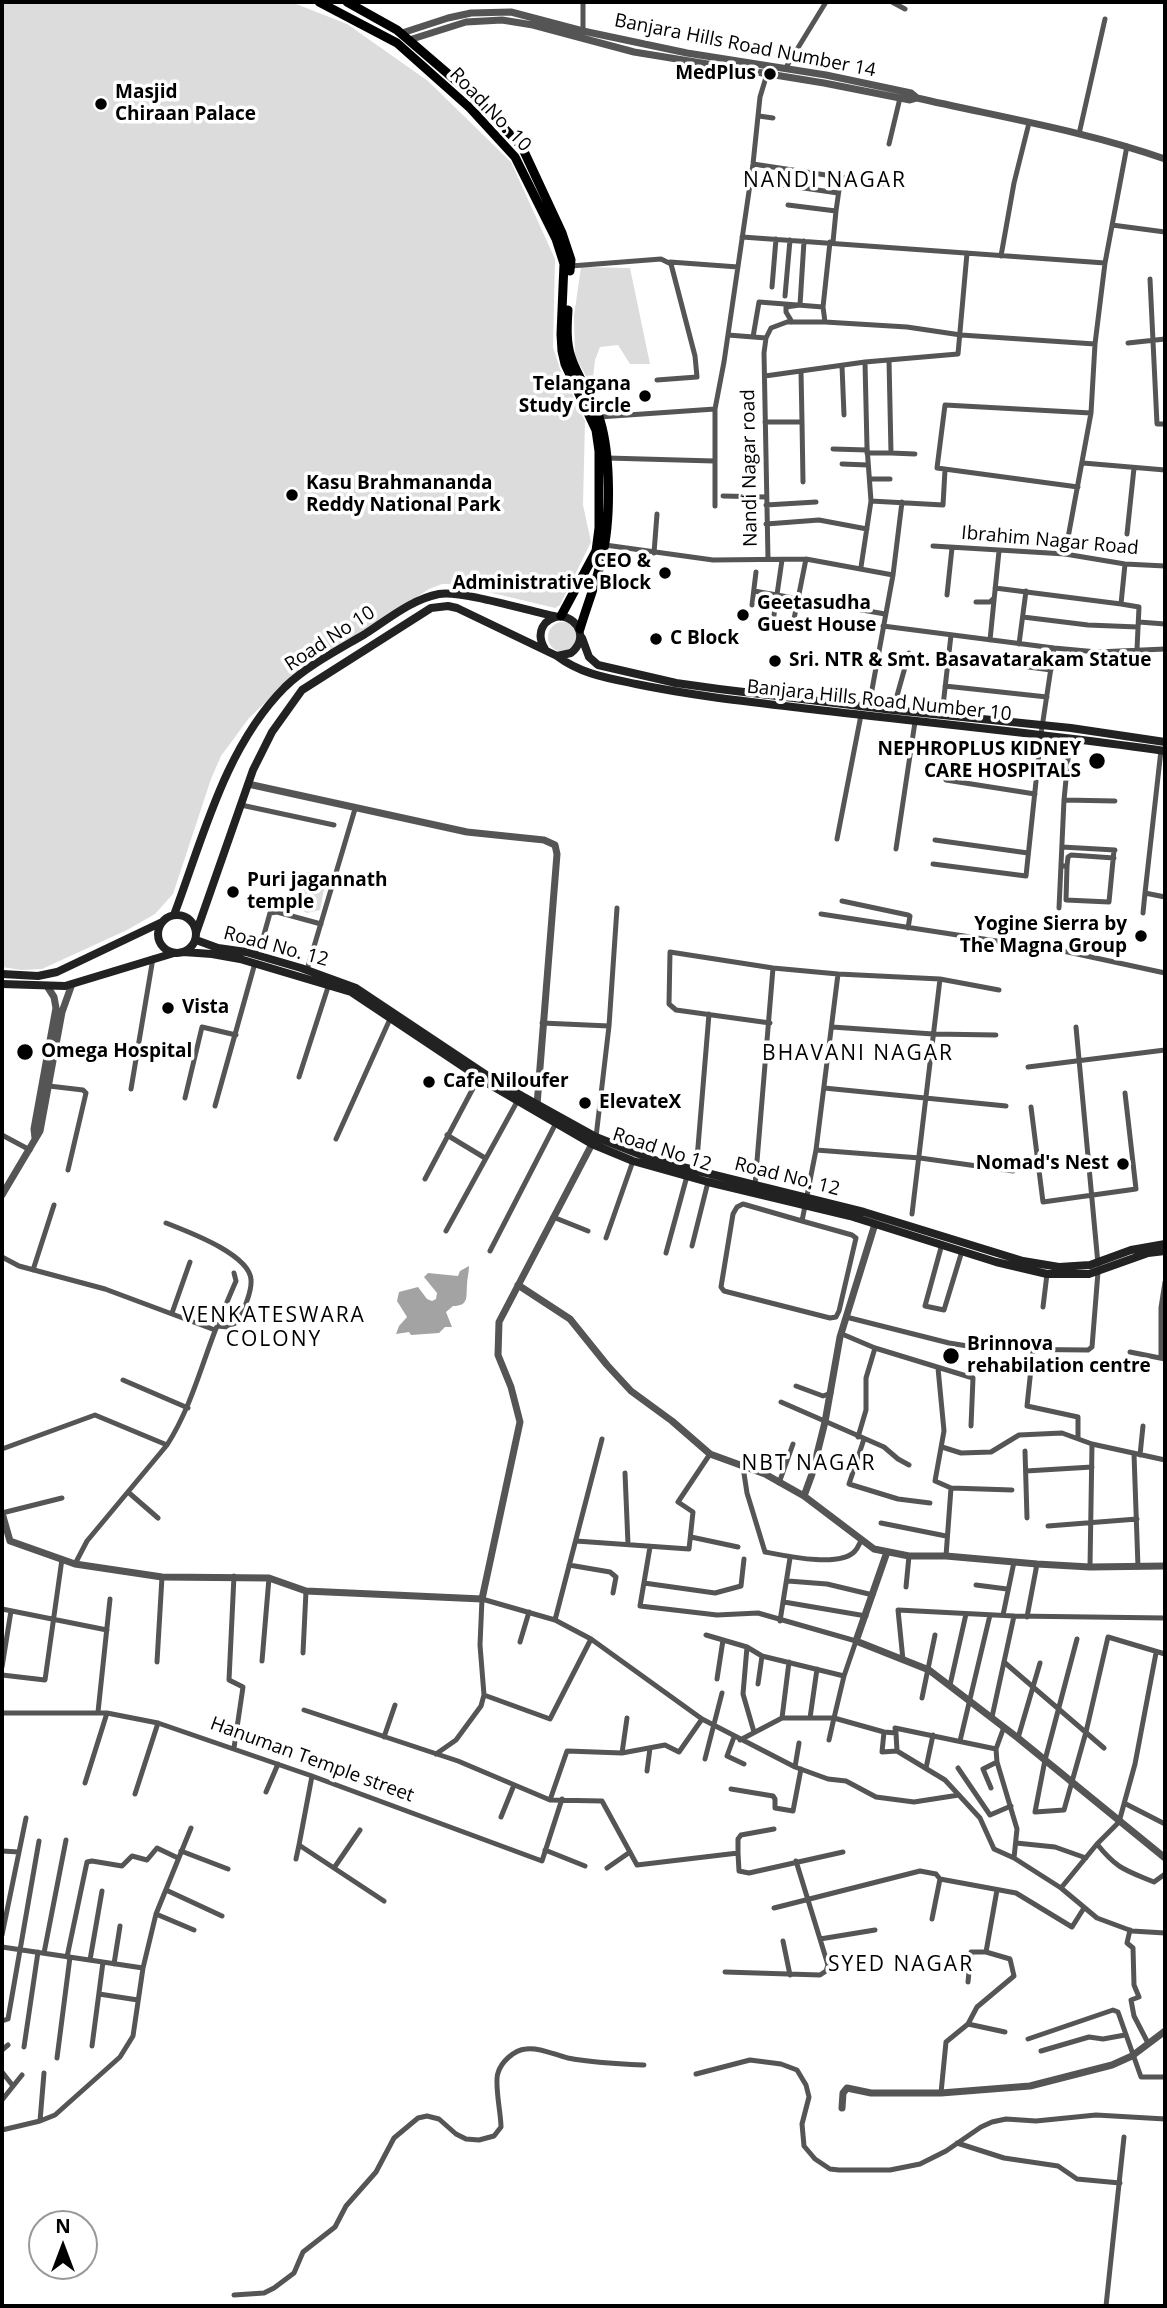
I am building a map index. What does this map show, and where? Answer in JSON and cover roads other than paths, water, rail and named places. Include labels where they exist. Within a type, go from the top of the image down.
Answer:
[{"type":"main road","name":"Road No. 10","points":[[319,2],[397,43],[470,108],[515,157],[542,208],[562,255],[565,272],[562,351],[565,364],[595,418],[599,451],[597,545],[593,559],[558,616]]},
{"type":"main road","name":"Road No. 10","points":[[347,2],[405,37],[475,97],[522,147],[554,212],[566,244],[570,266],[568,346],[607,458],[608,485],[605,545],[580,632]]},
{"type":"main road","name":"Road No 10","points":[[174,915],[233,759],[257,721],[286,687],[312,667],[413,604],[440,594],[558,616]]},
{"type":"main road","points":[[449,594],[448,606],[557,656],[571,653],[580,643],[580,632],[575,622],[558,616],[549,619],[541,630],[545,649]]},
{"type":"main road","name":"Road No 10","points":[[196,937],[248,784],[272,732],[302,690],[431,608],[448,606]]},
{"type":"main road","name":"Banjara Hills Road Number 10","points":[[580,632],[589,657],[598,665],[676,682],[864,709],[915,722],[1042,730],[1070,738],[1164,746]]},
{"type":"main road","name":"Banjara Hills Road Number 10","points":[[557,656],[570,666],[590,674],[674,692],[942,715],[1164,746]]},
{"type":"main road","points":[[2,974],[38,976],[57,972],[174,915]]},
{"type":"main road","name":"Road No. 12","points":[[174,915],[187,917],[195,927],[196,937],[191,948],[179,953]]},
{"type":"main road","points":[[160,923],[159,942],[162,947],[179,953]]},
{"type":"main road","name":"Road No. 12","points":[[196,937],[218,948],[307,970],[356,988],[488,1076],[594,1141],[635,1154],[754,1185],[807,1202],[864,1212],[1023,1261],[1059,1267],[1098,1268],[1131,1250],[1165,1244]]},
{"type":"main road","name":"Road No 12","points":[[2,984],[72,984],[153,958],[179,953],[256,959],[351,992],[479,1077],[556,1123],[633,1161],[792,1202],[807,1202],[962,1251],[1047,1274],[1098,1268],[1148,1253],[1165,1251]]},
{"type":"street","points":[[583,2],[583,31]]},
{"type":"street","points":[[785,69],[826,2]]},
{"type":"street","points":[[892,2],[905,9]]},
{"type":"street","name":"Banjara Hills Road Number 14","points":[[405,37],[448,18],[471,13],[510,16],[687,53],[911,93],[917,98]]},
{"type":"street","name":"Banjara Hills Road Number 14","points":[[510,16],[615,48],[900,98],[917,98],[1079,134],[1165,159]]},
{"type":"street","points":[[1079,134],[1105,19]]},
{"type":"street","points":[[715,506],[715,409],[753,164],[760,97],[767,74]]},
{"type":"street","points":[[889,144],[900,98]]},
{"type":"street","points":[[759,116],[773,118]]},
{"type":"street","points":[[1001,256],[1028,123]]},
{"type":"street","points":[[756,141],[764,142]]},
{"type":"street","points":[[1065,554],[1091,413],[1095,344],[1105,263],[1127,146]]},
{"type":"street","points":[[753,164],[905,187]]},
{"type":"street","points":[[825,322],[823,307],[841,176]]},
{"type":"street","points":[[783,185],[838,193]]},
{"type":"street","points":[[788,205],[836,211]]},
{"type":"street","points":[[1112,225],[1165,232]]},
{"type":"street","points":[[742,237],[1105,263]]},
{"type":"street","points":[[772,288],[776,239]]},
{"type":"street","points":[[785,296],[790,240]]},
{"type":"street","points":[[802,321],[804,240]]},
{"type":"street","points":[[765,376],[864,362],[958,354],[967,253]]},
{"type":"street","points":[[570,266],[661,259],[738,267]]},
{"type":"street","points":[[657,380],[697,377],[695,356],[670,262]]},
{"type":"street","points":[[1150,279],[1157,424],[1165,424]]},
{"type":"street","points":[[753,337],[759,302],[823,307]]},
{"type":"street","points":[[792,322],[786,313],[786,307],[801,305]]},
{"type":"street","points":[[728,335],[766,338],[771,328],[802,321],[907,327],[961,335],[1095,344]]},
{"type":"street","name":"Nandi Nagar road","points":[[766,338],[765,505],[768,559]]},
{"type":"street","points":[[1128,344],[1165,339]]},
{"type":"street","points":[[889,360],[891,453]]},
{"type":"street","points":[[861,567],[872,501],[867,451],[864,362]]},
{"type":"street","points":[[842,366],[844,415]]},
{"type":"street","points":[[801,371],[803,482]]},
{"type":"street","points":[[1078,487],[937,468],[945,404],[1091,413]]},
{"type":"street","points":[[595,418],[715,409]]},
{"type":"street","points":[[765,422],[802,422]]},
{"type":"street","points":[[833,449],[915,454]]},
{"type":"street","points":[[607,458],[714,461]]},
{"type":"street","points":[[1083,463],[1165,470]]},
{"type":"street","points":[[842,464],[868,465]]},
{"type":"street","points":[[1127,534],[1134,468]]},
{"type":"street","points":[[872,501],[943,505],[945,470]]},
{"type":"street","points":[[870,479],[890,480]]},
{"type":"street","points":[[723,496],[766,497]]},
{"type":"street","points":[[765,505],[816,502]]},
{"type":"street","points":[[837,839],[893,575],[902,502]]},
{"type":"street","points":[[654,553],[657,514]]},
{"type":"street","points":[[766,524],[819,520],[867,529]]},
{"type":"street","points":[[605,545],[713,560],[806,559],[893,575]]},
{"type":"street","name":"Ibrahim Nagar Road","points":[[933,546],[1065,554],[1125,564],[1165,566]]},
{"type":"street","points":[[947,595],[952,548]]},
{"type":"street","points":[[990,640],[997,551]]},
{"type":"street","points":[[976,602],[992,602],[997,551]]},
{"type":"street","points":[[794,619],[806,559]]},
{"type":"street","points":[[773,622],[782,560]]},
{"type":"street","points":[[1121,604],[1125,564]]},
{"type":"street","points":[[752,605],[756,572]]},
{"type":"street","points":[[995,588],[1139,607],[1137,649]]},
{"type":"street","points":[[754,591],[885,614]]},
{"type":"street","points":[[1019,644],[1026,591]]},
{"type":"street","points":[[1023,617],[1088,625],[1165,624]]},
{"type":"street","points":[[883,626],[1097,652],[1165,649]]},
{"type":"street","points":[[942,715],[951,635]]},
{"type":"street","points":[[933,864],[1023,877],[1027,872],[1042,730],[1054,648]]},
{"type":"street","points":[[893,710],[909,653]]},
{"type":"street","points":[[948,656],[1051,670]]},
{"type":"street","points":[[945,686],[1047,697]]},
{"type":"street","points":[[896,849],[915,722]]},
{"type":"street","points":[[1062,848],[1115,850],[1110,901],[1066,900],[1062,848],[1070,738]]},
{"type":"street","points":[[1143,913],[1164,746]]},
{"type":"street","points":[[946,780],[1035,794]]},
{"type":"street","points":[[248,784],[467,832],[544,840],[555,845],[558,854],[537,1105]]},
{"type":"street","points":[[1064,800],[1115,801]]},
{"type":"street","points":[[241,805],[334,825]]},
{"type":"street","points":[[307,970],[355,809]]},
{"type":"street","points":[[935,840],[1028,853]]},
{"type":"street","points":[[1059,908],[1064,866],[1068,857],[1114,858]]},
{"type":"street","points":[[1145,893],[1165,897]]},
{"type":"street","points":[[842,901],[908,915],[908,928]]},
{"type":"street","points":[[436,1754],[463,1732],[481,1706],[484,1695],[480,1645],[482,1599],[520,1422],[511,1387],[498,1355],[499,1322],[594,1141],[609,1026],[617,908]]},
{"type":"street","points":[[215,1106],[270,913],[277,912],[321,923]]},
{"type":"street","points":[[821,914],[1068,952],[1165,973]]},
{"type":"street","points":[[770,1023],[676,1010],[669,1004],[670,952],[774,968],[940,979],[999,990]]},
{"type":"street","points":[[131,1089],[153,958]]},
{"type":"street","points":[[754,1185],[774,968]]},
{"type":"street","points":[[802,1221],[816,1150],[838,974]]},
{"type":"street","points":[[912,1214],[940,979]]},
{"type":"street","points":[[2,1195],[40,1131],[62,1012],[72,984]]},
{"type":"street","points":[[299,1077],[329,984]]},
{"type":"street","points":[[36,1138],[34,1129],[57,1008],[47,986]]},
{"type":"street","points":[[696,1171],[709,1014]]},
{"type":"street","points":[[336,1139],[390,1019]]},
{"type":"street","points":[[542,1023],[609,1026]]},
{"type":"street","points":[[185,1098],[202,1027],[236,1035]]},
{"type":"street","points":[[832,1027],[996,1035]]},
{"type":"street","points":[[846,1317],[949,1343],[986,1349],[1088,1350],[1092,1347],[1098,1268],[1076,1027]]},
{"type":"street","points":[[1028,1067],[1165,1050]]},
{"type":"street","points":[[425,1179],[479,1077]]},
{"type":"street","points":[[49,1086],[83,1090],[86,1093],[68,1170]]},
{"type":"street","points":[[824,1088],[1006,1106]]},
{"type":"street","points":[[1031,1107],[1043,1202],[1091,1196],[1136,1189],[1125,1093]]},
{"type":"street","points":[[446,1231],[519,1100]]},
{"type":"street","points":[[489,1251],[556,1123]]},
{"type":"street","points":[[2,1135],[30,1150]]},
{"type":"street","points":[[447,1135],[485,1158]]},
{"type":"street","points":[[816,1150],[920,1158],[1013,1171]]},
{"type":"street","points":[[606,1238],[633,1161]]},
{"type":"street","points":[[666,1253],[688,1176]]},
{"type":"street","points":[[692,1247],[708,1182]]},
{"type":"street","points":[[788,1217],[792,1202]]},
{"type":"street","points":[[743,1204],[802,1221],[852,1234],[856,1238],[836,1317],[830,1318],[724,1291],[721,1287],[733,1214],[737,1207],[743,1204]]},
{"type":"street","points":[[33,1270],[54,1205]]},
{"type":"street","points":[[554,1217],[588,1231]]},
{"type":"street","points":[[2,1257],[19,1266],[105,1289],[216,1328],[232,1326],[237,1322],[251,1283],[250,1275],[225,1250],[202,1237],[166,1223]]},
{"type":"street","points":[[804,1496],[825,1422],[846,1317],[875,1224]]},
{"type":"street","points":[[942,1244],[925,1306],[944,1310],[962,1251]]},
{"type":"street","points":[[172,1313],[190,1262]]},
{"type":"street","points":[[16,1276],[19,1266]]},
{"type":"street","points":[[75,1564],[87,1541],[167,1445],[188,1408],[236,1281],[234,1273]]},
{"type":"street","points":[[1044,1307],[1047,1274]]},
{"type":"street","points":[[1130,1352],[1163,1359],[1161,1308],[1165,1282]]},
{"type":"street","points":[[518,1285],[570,1319],[631,1391],[672,1421],[710,1454],[765,1474],[804,1496],[874,1549],[909,1556],[946,1556],[1037,1564],[1090,1567],[1165,1566]]},
{"type":"street","points":[[842,1334],[875,1349],[974,1380],[971,1426]]},
{"type":"street","points":[[875,1349],[866,1378],[866,1410],[849,1484],[898,1499],[930,1503]]},
{"type":"street","points":[[1033,1350],[1027,1406],[1078,1417],[1078,1437]]},
{"type":"street","points":[[938,1368],[944,1422],[935,1481],[951,1488],[1012,1490]]},
{"type":"street","points":[[123,1380],[188,1408]]},
{"type":"street","points":[[796,1386],[823,1396],[831,1393]]},
{"type":"street","points":[[781,1402],[884,1447],[909,1465]]},
{"type":"street","points":[[2,1449],[95,1415],[167,1445]]},
{"type":"street","points":[[1138,1567],[1137,1454],[1143,1426]]},
{"type":"street","points":[[942,1447],[961,1452],[991,1452],[1019,1435],[1062,1433],[1092,1444],[1165,1460]]},
{"type":"street","points":[[555,1620],[602,1439]]},
{"type":"street","points":[[779,1483],[793,1444]]},
{"type":"street","points":[[1090,1567],[1092,1444]]},
{"type":"street","points":[[1025,1451],[1027,1518]]},
{"type":"street","points":[[576,1541],[690,1549],[693,1512],[678,1502],[710,1454]]},
{"type":"street","points":[[743,1467],[747,1493],[765,1552],[790,1558],[835,1559],[854,1553],[861,1541]]},
{"type":"street","points":[[1026,1471],[1092,1467]]},
{"type":"street","points":[[625,1472],[628,1545]]},
{"type":"street","points":[[946,1556],[951,1488]]},
{"type":"street","points":[[128,1492],[158,1518]]},
{"type":"street","points":[[10,1541],[2,1513],[62,1498]]},
{"type":"street","points":[[1048,1526],[1137,1519]]},
{"type":"street","points":[[881,1523],[947,1536]]},
{"type":"street","points":[[691,1537],[738,1547]]},
{"type":"street","points":[[2,1545],[10,1541],[75,1564],[162,1577],[268,1578],[306,1591],[482,1599],[555,1620],[591,1639],[702,1719],[798,1768],[828,1779],[846,1781],[876,1797],[898,1801],[914,1802],[959,1795]]},
{"type":"street","points":[[650,1547],[640,1606],[718,1615],[758,1613],[856,1642],[929,1670],[992,1717],[1165,1858]]},
{"type":"street","points":[[829,1740],[844,1676],[887,1552]]},
{"type":"street","points":[[906,1587],[909,1556]]},
{"type":"street","points":[[780,1621],[790,1558]]},
{"type":"street","points":[[2,1675],[46,1680],[62,1559]]},
{"type":"street","points":[[644,1583],[715,1593],[741,1586],[744,1559]]},
{"type":"street","points":[[1003,1615],[1013,1562]]},
{"type":"street","points":[[1027,1617],[1037,1564]]},
{"type":"street","points":[[569,1565],[610,1572],[616,1577],[613,1592]]},
{"type":"street","points":[[234,1576],[229,1680],[243,1687],[234,1748]]},
{"type":"street","points":[[157,1662],[162,1577]]},
{"type":"street","points":[[262,1661],[268,1578]]},
{"type":"street","points":[[788,1581],[827,1584],[873,1595]]},
{"type":"street","points":[[976,1585],[1007,1589]]},
{"type":"street","points":[[303,1653],[306,1591]]},
{"type":"street","points":[[98,1712],[110,1599]]},
{"type":"street","points":[[784,1602],[866,1616]]},
{"type":"street","points":[[2,1609],[107,1630]]},
{"type":"street","points":[[903,1660],[898,1610],[1027,1617],[1165,1618]]},
{"type":"street","points":[[2,1667],[12,1611]]},
{"type":"street","points":[[520,1642],[529,1612]]},
{"type":"street","points":[[950,1685],[966,1614]]},
{"type":"street","points":[[960,1741],[990,1615]]},
{"type":"street","points":[[992,1717],[1014,1616]]},
{"type":"street","points":[[706,1635],[747,1647],[762,1656],[844,1676]]},
{"type":"street","points":[[922,1698],[935,1635]]},
{"type":"street","points":[[1077,1639],[1045,1760],[1035,1812],[1064,1810],[1108,1637],[1165,1654]]},
{"type":"street","points":[[484,1695],[550,1719],[591,1639]]},
{"type":"street","points":[[717,1679],[723,1640]]},
{"type":"street","points":[[747,1647],[743,1694],[754,1732]]},
{"type":"street","points":[[1061,1888],[1119,1822],[1126,1804],[1156,1653]]},
{"type":"street","points":[[758,1684],[762,1656]]},
{"type":"street","points":[[782,1718],[789,1662]]},
{"type":"street","points":[[1004,1662],[1104,1748]]},
{"type":"street","points":[[1018,1738],[1040,1663]]},
{"type":"street","points":[[810,1718],[817,1669]]},
{"type":"street","points":[[705,1759],[722,1693]]},
{"type":"street","points":[[384,1737],[395,1705]]},
{"type":"street","points":[[304,1710],[436,1754],[550,1800],[603,1801],[637,1865],[738,1853]]},
{"type":"street","name":"Hanuman Temple street","points":[[2,1713],[98,1712],[158,1723],[312,1776],[542,1861],[545,1850]]},
{"type":"street","points":[[85,1783],[107,1713]]},
{"type":"street","points":[[622,1753],[627,1718]]},
{"type":"street","points":[[744,1764],[727,1756],[737,1739],[782,1718],[834,1718],[884,1732],[896,1732]]},
{"type":"street","points":[[550,1800],[567,1751],[622,1753],[667,1745],[679,1752],[702,1719]]},
{"type":"street","points":[[135,1794],[158,1723]]},
{"type":"street","points":[[1004,1727],[996,1749],[997,1762],[1017,1829],[1014,1858]]},
{"type":"street","points":[[897,1751],[895,1728],[996,1749]]},
{"type":"street","points":[[884,1732],[882,1752],[897,1751],[945,1780],[980,1818],[994,1849],[1014,1858],[1061,1888],[1097,1918],[1130,1930],[1165,1933]]},
{"type":"street","points":[[926,1768],[933,1735]]},
{"type":"street","points":[[730,1789],[773,1796],[775,1808],[793,1811],[799,1744]]},
{"type":"street","points":[[647,1771],[650,1748]]},
{"type":"street","points":[[991,1788],[983,1769],[997,1762]]},
{"type":"street","points":[[266,1793],[278,1764]]},
{"type":"street","points":[[958,1768],[990,1815],[1012,1806]]},
{"type":"street","points":[[296,1858],[312,1776]]},
{"type":"street","points":[[501,1817],[514,1785]]},
{"type":"street","points":[[562,1799],[545,1850],[585,1866]]},
{"type":"street","points":[[1126,1804],[1165,1824]]},
{"type":"street","points":[[2,1935],[26,1818]]},
{"type":"street","points":[[2,2130],[55,2115],[120,2057],[133,2036],[143,1968],[156,1914],[191,1828]]},
{"type":"street","points":[[774,1829],[741,1835],[738,1839],[739,1871],[743,1873],[843,1852]]},
{"type":"street","points":[[334,1868],[360,1830]]},
{"type":"street","points":[[24,2047],[66,1840]]},
{"type":"street","points":[[2,2021],[8,2019],[39,1841]]},
{"type":"street","points":[[1016,1843],[1055,1847],[1086,1858]]},
{"type":"street","points":[[1097,1844],[1113,1864],[1128,1871],[1154,1882],[1165,1874]]},
{"type":"street","points":[[299,1845],[384,1900]]},
{"type":"street","points":[[57,2058],[69,1957],[87,1862],[122,1866],[132,1856],[147,1860],[157,1848],[178,1858]]},
{"type":"street","points":[[2,1851],[19,1852]]},
{"type":"street","points":[[181,1851],[228,1869]]},
{"type":"street","points":[[607,1868],[630,1852]]},
{"type":"street","points":[[725,1972],[820,1975],[826,1972],[828,1965],[796,1861]]},
{"type":"street","points":[[774,1908],[920,1871],[936,1874],[940,1879],[1016,1893],[1072,1927],[1084,1908]]},
{"type":"street","points":[[932,1919],[940,1879]]},
{"type":"street","points":[[166,1890],[222,1916]]},
{"type":"street","points":[[986,1952],[997,1890]]},
{"type":"street","points":[[90,1960],[102,1891]]},
{"type":"street","points":[[156,1914],[194,1930]]},
{"type":"street","points":[[114,1964],[120,1926]]},
{"type":"street","points":[[820,1940],[875,1930]]},
{"type":"street","points":[[1130,1930],[1128,1943],[1133,1948],[1134,1985],[1139,1997],[1131,2000],[1134,2016],[1147,2043]]},
{"type":"street","points":[[783,1941],[790,1975]]},
{"type":"street","points":[[2,1947],[143,1968]]},
{"type":"street","points":[[941,2093],[946,2042],[968,2024],[977,2007],[1014,1976],[1010,1959],[986,1952],[971,1952],[968,1982]]},
{"type":"street","points":[[92,2046],[103,1962]]},
{"type":"street","points":[[99,1994],[138,2000]]},
{"type":"street","points":[[1028,2039],[1113,2010],[1118,2012],[1141,2077],[1165,2077]]},
{"type":"street","points":[[968,2024],[1005,2032]]},
{"type":"street","points":[[842,2108],[843,2093],[847,2088],[871,2093],[941,2093],[1030,2086],[1112,2065],[1132,2056],[1165,2031]]},
{"type":"street","points":[[1041,2051],[1089,2037],[1103,2039],[1125,2035]]},
{"type":"street","points":[[2,2049],[8,2045]]},
{"type":"street","points":[[234,2295],[264,2293],[294,2273],[303,2252],[335,2227],[346,2206],[376,2172],[394,2138],[418,2118],[427,2116],[439,2119],[466,2139],[479,2140],[494,2136],[502,2127],[496,2082],[498,2072],[514,2053],[526,2048],[590,2062],[644,2066]]},
{"type":"street","points":[[696,2074],[750,2060],[781,2064],[797,2070],[806,2085],[809,2098],[802,2124],[804,2146],[815,2160],[830,2169],[876,2171],[905,2168],[934,2158],[992,2122],[1006,2119],[1036,2121],[1096,2115],[1165,2119]]},
{"type":"street","points":[[2,2072],[13,2086]]},
{"type":"street","points":[[40,2121],[44,2073]]},
{"type":"street","points":[[2,2100],[22,2075]]},
{"type":"street","points":[[1106,2306],[1124,2137]]},
{"type":"street","points":[[957,2143],[1004,2158],[1058,2166],[1077,2179],[1120,2183]]},
{"type":"place","name":"MedPlus","points":[[770,74]]},
{"type":"place","name":"Masjid Chiraan Palace","points":[[101,104]]},
{"type":"place","name":"Telangana Study Circle","points":[[645,396]]},
{"type":"place","name":"Kasu Brahmananda Reddy National Park","points":[[292,495]]},
{"type":"place","name":"CEO & Administrative Block","points":[[665,573]]},
{"type":"place","name":"Geetasudha Guest House","points":[[743,615]]},
{"type":"place","name":"C Block","points":[[656,639]]},
{"type":"place","name":"Sri. NTR & Smt. Basavatarakam Statue","points":[[775,661]]},
{"type":"place","name":"NEPHROPLUS KIDNEY CARE HOSPITALS","points":[[1097,761]]},
{"type":"place","name":"Puri jagannath temple","points":[[233,892]]},
{"type":"place","name":"Yogine Sierra by The Magna Group","points":[[1141,936]]},
{"type":"place","name":"Vista","points":[[168,1008]]},
{"type":"place","name":"Omega Hospital","points":[[25,1052]]},
{"type":"place","name":"Cafe Niloufer","points":[[429,1082]]},
{"type":"place","name":"ElevateX","points":[[585,1103]]},
{"type":"place","name":"Nomad's Nest","points":[[1123,1164]]},
{"type":"place","name":"Brinnova rehabilation centre","points":[[951,1356]]},
{"type":"district","name":"NANDI NAGAR","points":[[825,181]]},
{"type":"district","name":"BHAVANI NAGAR","points":[[858,1054]]},
{"type":"district","name":"VENKATESWARA COLONY","points":[[274,1328]]},
{"type":"district","name":"NBT NAGAR","points":[[809,1464]]},
{"type":"district","name":"SYED NAGAR","points":[[901,1965]]}]
